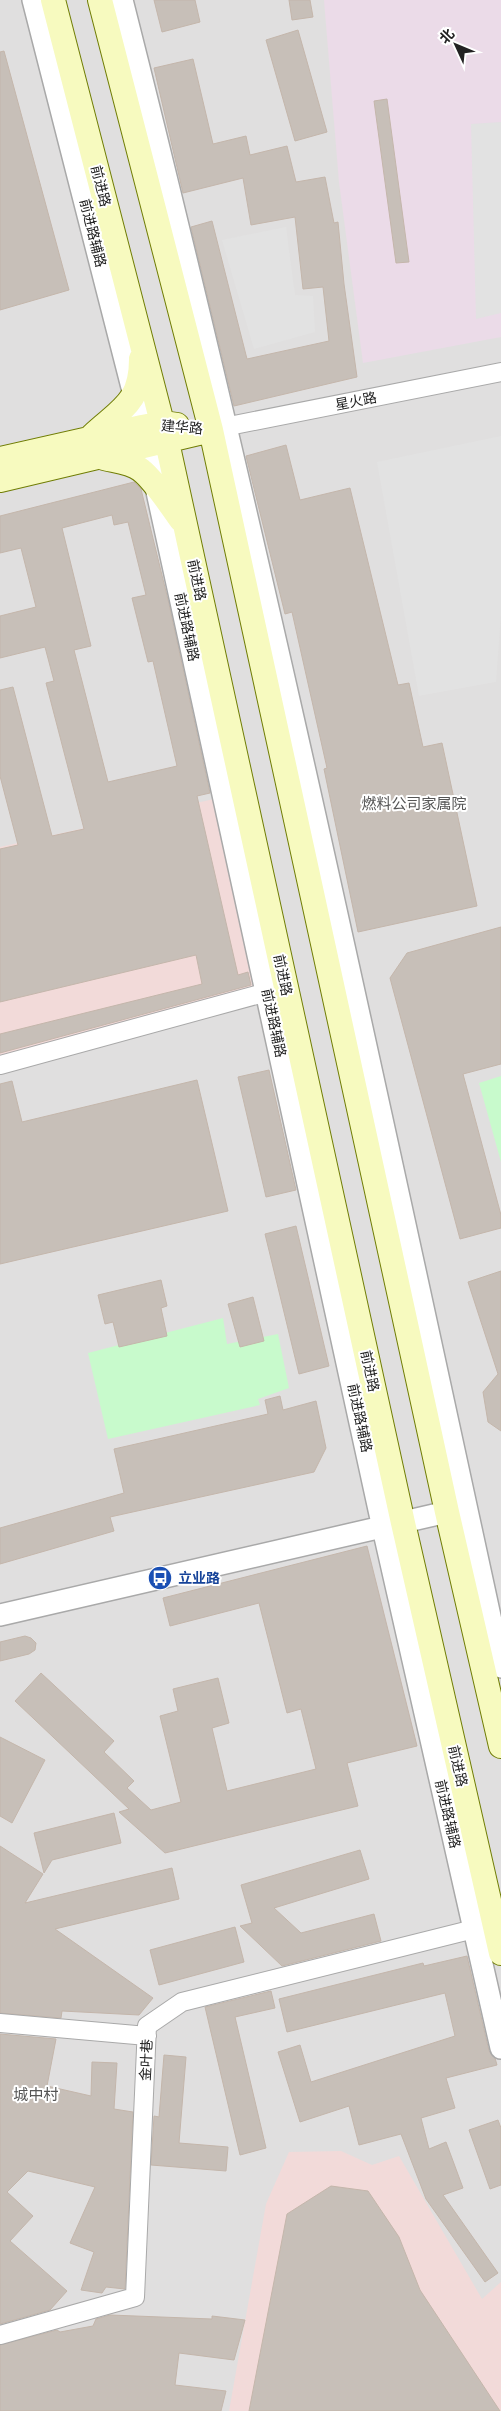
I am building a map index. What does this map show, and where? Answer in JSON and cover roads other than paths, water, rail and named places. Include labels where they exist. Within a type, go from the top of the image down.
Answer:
[{"type":"main road","name":"前进路","points":[[54,0],[141,342],[155,434],[186,529],[277,990],[393,1526],[501,1953]]},
{"type":"main road","points":[[100,0],[219,429],[447,1512],[501,1746]]},
{"type":"main road","points":[[141,342],[141,375],[135,396],[94,448],[142,470],[170,503],[186,529]]},
{"type":"main road","name":"建华路","points":[[0,480],[94,448],[155,434],[219,429]]},
{"type":"main road","name":"建华路","points":[[0,459],[94,448]]},
{"type":"street","name":"前进路辅路","points":[[33,0],[135,396],[155,434],[156,488],[277,990]]},
{"type":"street","points":[[122,0],[219,429],[346,950],[501,1667]]},
{"type":"street","name":"星火路","points":[[219,429],[501,372]]},
{"type":"street","points":[[0,1065],[277,990]]},
{"type":"street","points":[[0,1615],[393,1526],[447,1512]]},
{"type":"street","name":"前进路辅路","points":[[393,1526],[474,1929],[501,2048]]},
{"type":"street","name":"金叶巷","points":[[0,2335],[134,2297],[147,2026],[182,2002],[474,1929]]},
{"type":"street","points":[[0,2023],[147,2036]]},
{"type":"place","name":"立业路","points":[[160,1578]]},
{"type":"district","name":"燃料公司家属院","points":[[414,804]]},
{"type":"district","name":"城中村","points":[[36,2095]]}]
